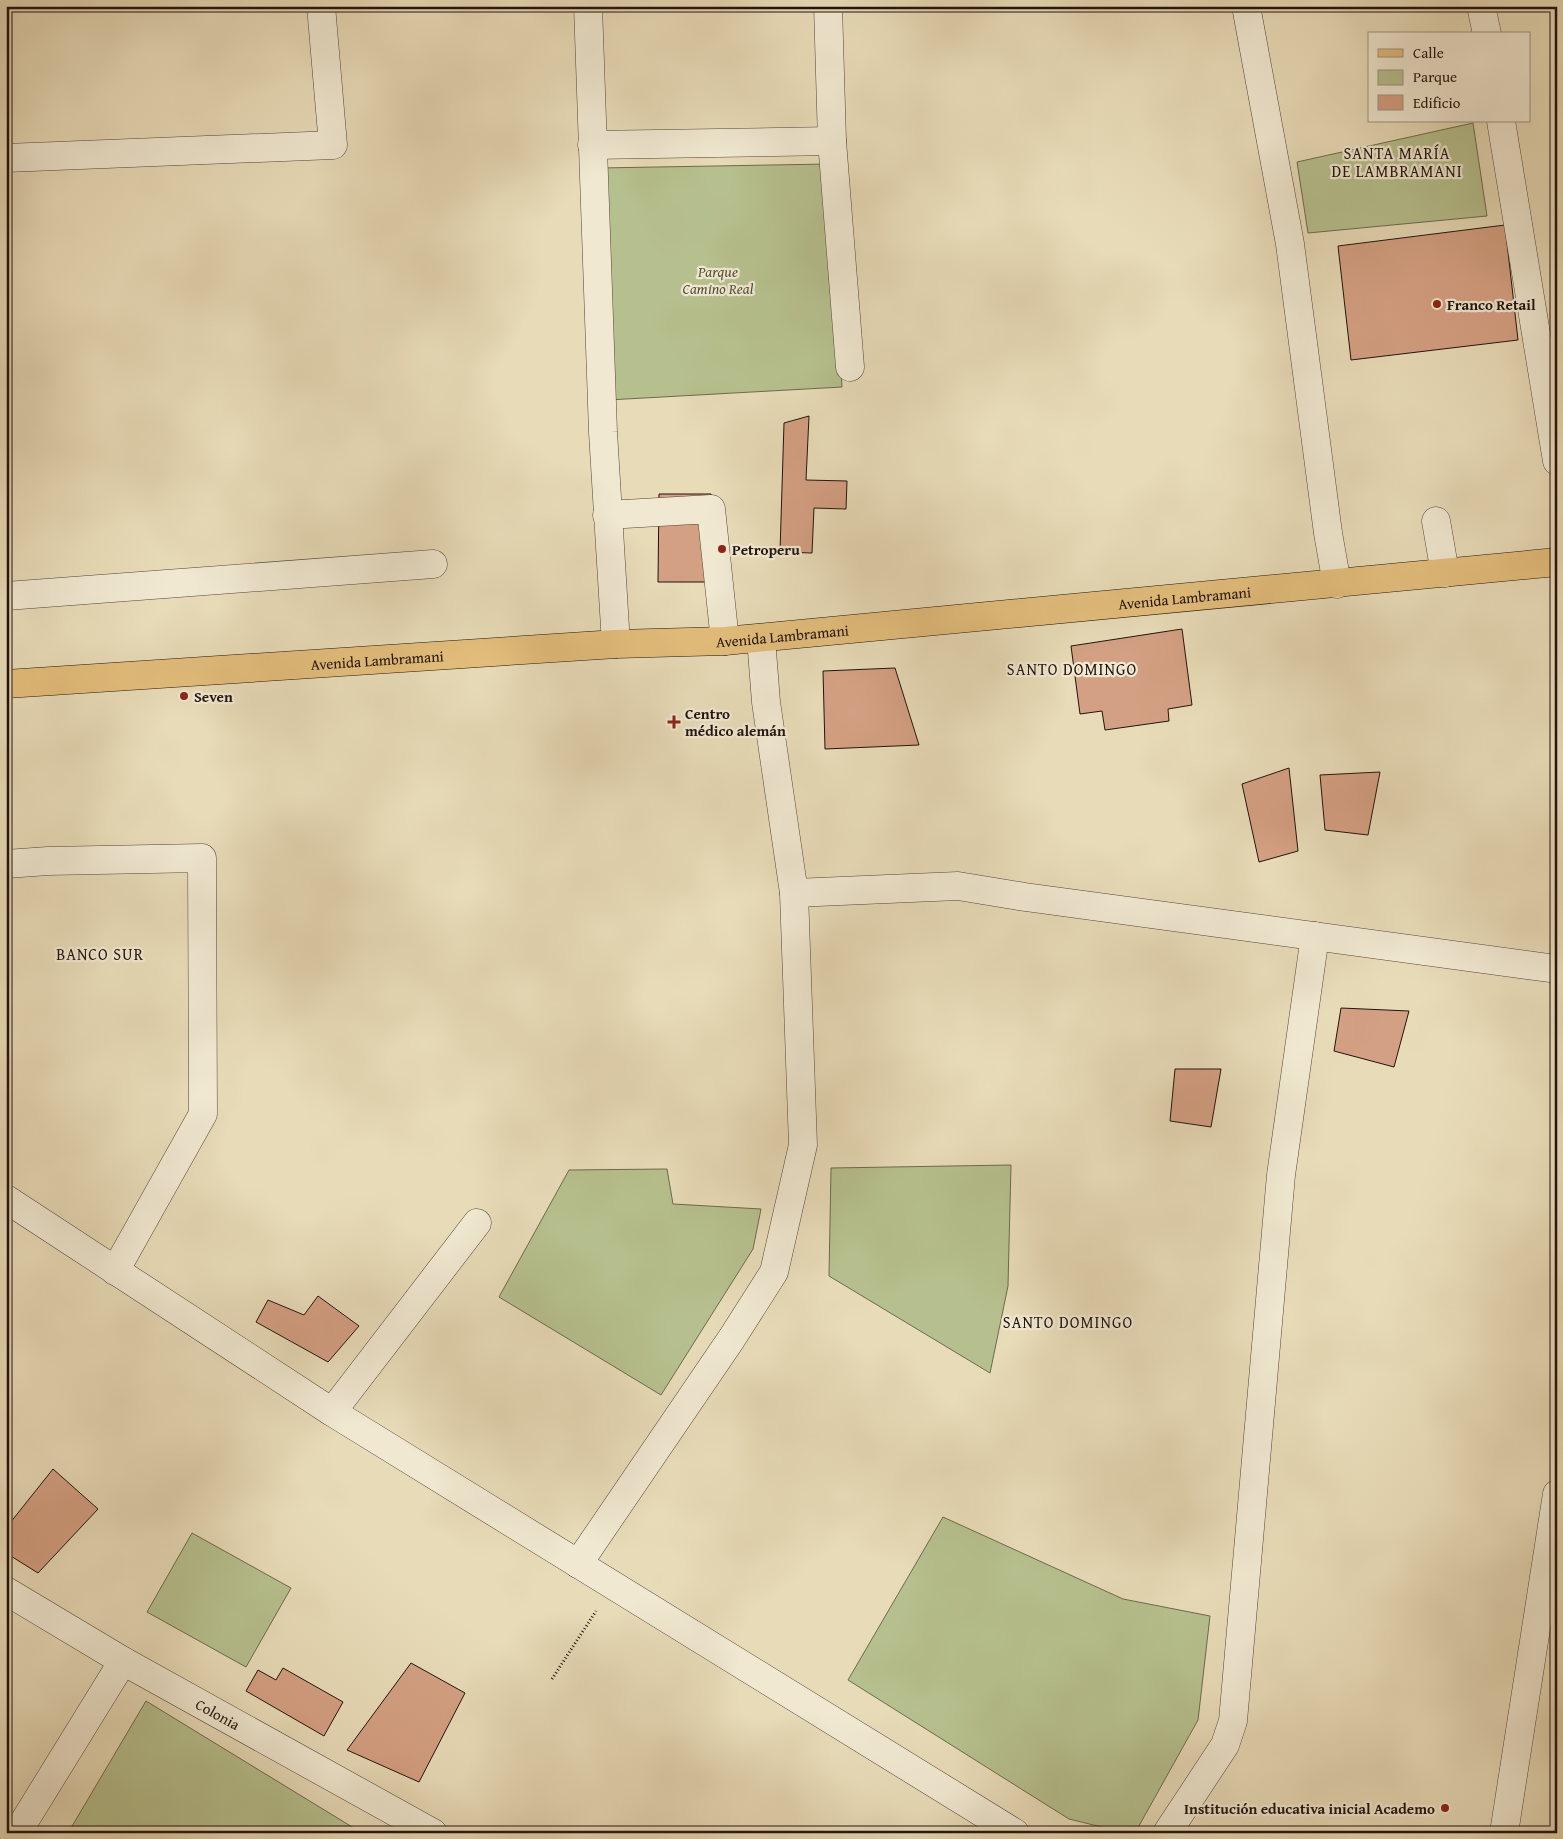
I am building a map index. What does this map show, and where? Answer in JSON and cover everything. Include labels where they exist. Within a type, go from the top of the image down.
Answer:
[{"type":"main road","name":"Avenida Lambramani","points":[[6,684],[616,644],[725,641],[1557,562]]},
{"type":"street","points":[[6,158],[333,145],[321,6]]},
{"type":"street","points":[[588,6],[607,516],[616,644]]},
{"type":"street","points":[[828,6],[832,141],[850,367]]},
{"type":"street","points":[[1246,6],[1290,244],[1328,533],[1337,584]]},
{"type":"street","points":[[1481,6],[1487,32]]},
{"type":"street","points":[[1502,122],[1557,461]]},
{"type":"street","points":[[592,145],[832,141]]},
{"type":"street","points":[[607,516],[711,509],[725,641]]},
{"type":"street","points":[[1436,521],[1445,573]]},
{"type":"street","points":[[6,596],[433,564]]},
{"type":"street","points":[[578,1564],[732,1338],[774,1272],[803,1145],[794,893],[766,702],[761,638]]},
{"type":"street","points":[[6,864],[48,861],[202,858],[203,1114],[115,1271]]},
{"type":"street","points":[[794,893],[958,886],[1025,897],[1557,969]]},
{"type":"street","points":[[1167,1833],[1225,1745],[1233,1721],[1281,1175],[1316,936]]},
{"type":"street","points":[[6,1199],[332,1412],[1015,1833]]},
{"type":"street","points":[[332,1412],[477,1223]]},
{"type":"street","points":[[1504,1833],[1550,1581],[1557,1494]]},
{"type":"street","name":"Colonia","points":[[6,1591],[123,1661],[433,1833]]},
{"type":"street","points":[[16,1833],[123,1661]]},
{"type":"path","points":[[552,1679],[613,1585]]},
{"type":"green space","points":[[1473,123],[1487,216],[1308,233],[1297,162]]},
{"type":"green space","name":"Parque Camino Real","points":[[829,164],[842,387],[608,400],[599,168]]},
{"type":"green space","points":[[1011,1165],[1008,1286],[990,1373],[829,1276],[831,1168]]},
{"type":"green space","points":[[667,1169],[673,1204],[761,1209],[753,1249],[661,1395],[499,1297],[569,1170]]},
{"type":"green space","points":[[943,1517],[1123,1599],[1210,1616],[1198,1720],[1135,1833],[1126,1833],[1069,1819],[848,1680]]},
{"type":"green space","points":[[192,1533],[291,1588],[246,1667],[147,1612]]},
{"type":"green space","points":[[146,1701],[362,1833],[68,1833]]},
{"type":"building","points":[[1505,225],[1518,340],[1351,360],[1338,246]]},
{"type":"building","points":[[809,416],[806,480],[847,481],[846,509],[814,508],[812,553],[780,552],[784,423]]},
{"type":"building","points":[[659,494],[711,494],[711,582],[658,582]]},
{"type":"building","points":[[1182,629],[1192,705],[1168,709],[1169,721],[1105,730],[1102,711],[1080,714],[1071,646]]},
{"type":"building","points":[[895,668],[919,745],[825,749],[823,671]]},
{"type":"building","points":[[1289,768],[1298,851],[1259,862],[1242,784]]},
{"type":"building","points":[[1380,772],[1368,835],[1325,830],[1320,775]]},
{"type":"building","points":[[1341,1008],[1409,1011],[1394,1067],[1334,1051]]},
{"type":"building","points":[[1175,1069],[1221,1069],[1211,1127],[1170,1121]]},
{"type":"building","points":[[318,1296],[359,1326],[328,1362],[256,1322],[268,1300],[304,1315]]},
{"type":"building","points":[[53,1469],[98,1509],[38,1573],[6,1553],[6,1528]]},
{"type":"building","points":[[411,1663],[465,1693],[419,1782],[347,1750]]},
{"type":"building","points":[[283,1668],[343,1702],[324,1736],[246,1691],[258,1670],[276,1680]]},
{"type":"place","name":"Franco Retail","points":[[1437,304]]},
{"type":"place","name":"Petroperu","points":[[722,549]]},
{"type":"place","name":"Seven","points":[[184,696]]},
{"type":"place","name":"Centro médico alemán","points":[[674,722]]},
{"type":"place","name":"Institución educativa inicial Academo","points":[[1445,1808]]},
{"type":"district","name":"SANTA MARÍA DE LAMBRAMANI","points":[[1397,162]]},
{"type":"district","name":"SANTO DOMINGO","points":[[1072,669]]},
{"type":"district","name":"BANCO SUR","points":[[100,954]]},
{"type":"district","name":"SANTO DOMINGO","points":[[1068,1322]]}]
